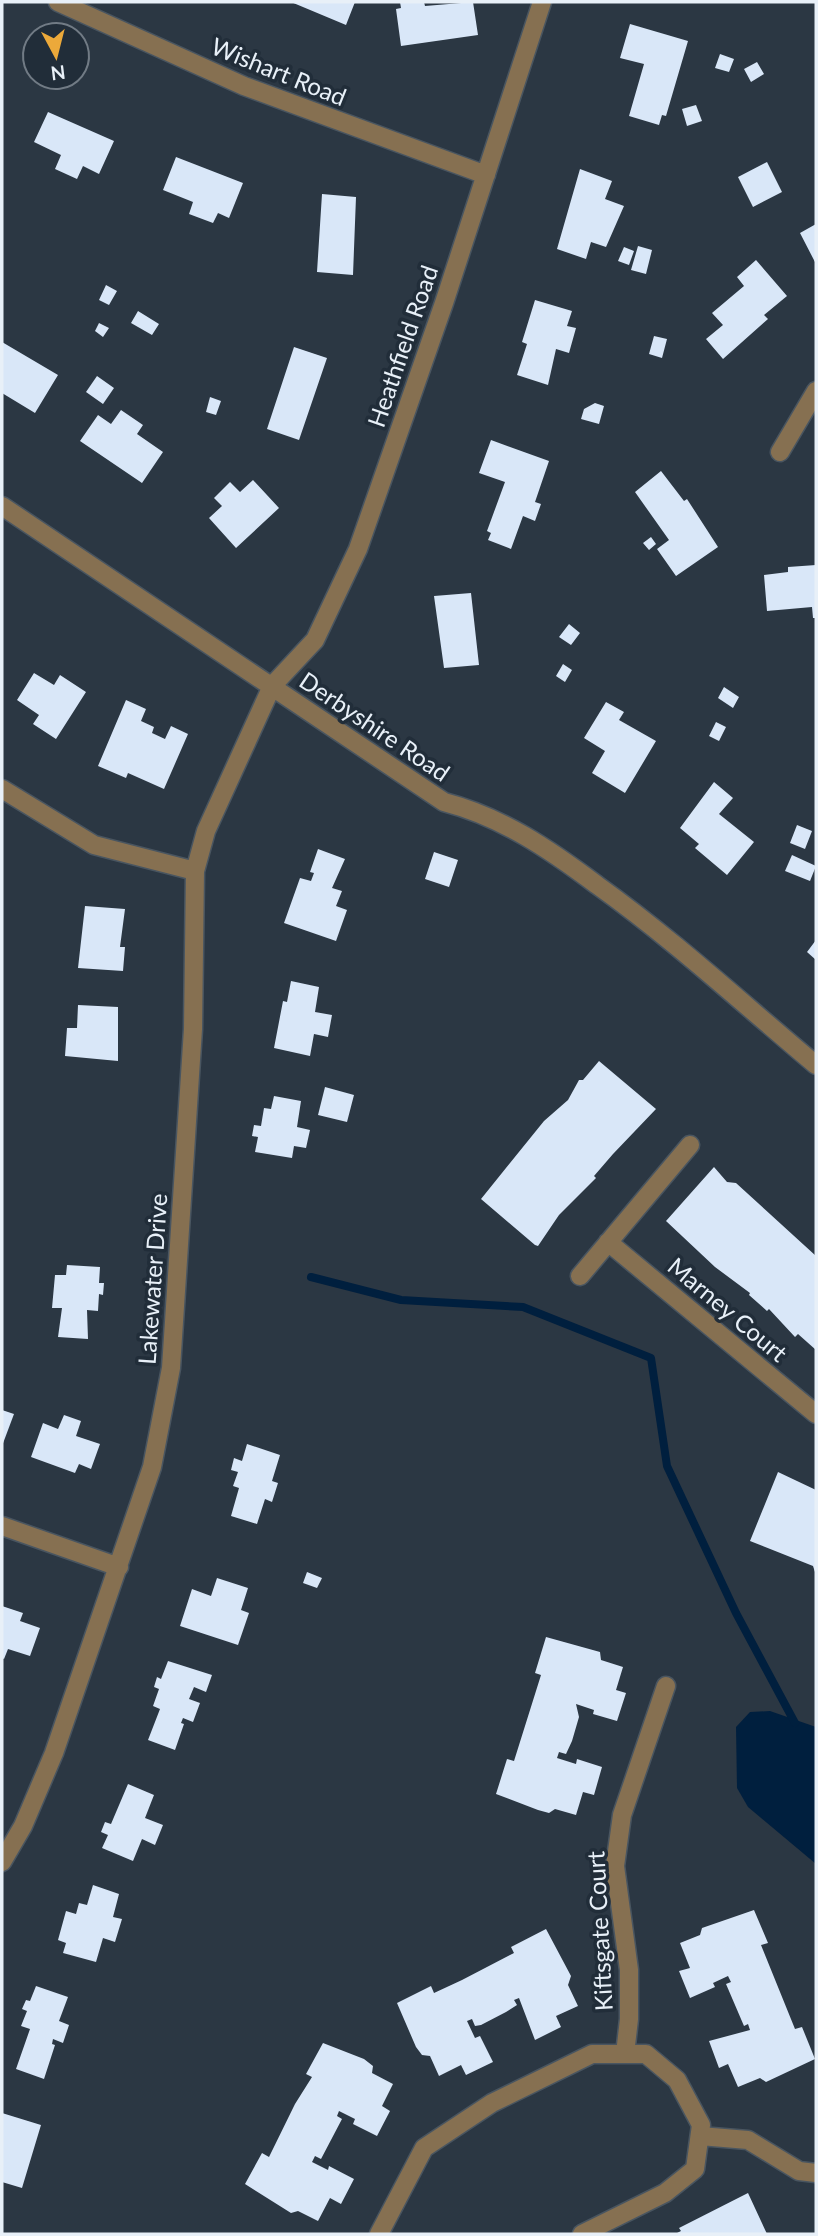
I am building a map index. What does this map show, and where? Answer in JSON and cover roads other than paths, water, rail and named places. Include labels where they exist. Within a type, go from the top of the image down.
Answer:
[{"type":"street","name":"Wishart Road","points":[[58,2],[244,86],[486,175]]},
{"type":"street","name":"Heathfield Road","points":[[272,686],[315,640],[358,550],[542,2]]},
{"type":"street","points":[[780,452],[816,391]]},
{"type":"street","name":"Derbyshire Road","points":[[2,506],[444,802],[478,810],[504,822],[565,861],[684,952],[816,1065]]},
{"type":"street","name":"Lakewater Drive","points":[[2,1862],[36,1800],[152,1467],[172,1368],[193,1029],[195,871],[206,831],[272,686]]},
{"type":"street","points":[[2,789],[94,845],[195,871]]},
{"type":"street","points":[[580,1276],[690,1145]]},
{"type":"street","name":"Marney Court","points":[[608,1242],[816,1414]]},
{"type":"street","points":[[2,1526],[119,1567]]},
{"type":"street","name":"Kiftsgate Court","points":[[625,2054],[629,2019],[629,1970],[615,1866],[622,1815],[666,1686]]},
{"type":"street","points":[[379,2234],[424,2148],[492,2103],[592,2054],[646,2054],[677,2080],[701,2125],[695,2169],[665,2193],[582,2234]]},
{"type":"street","points":[[699,2136],[748,2140],[799,2171],[816,2173]]},
{"type":"water","points":[[770,1711],[816,1727],[816,1864],[748,1807],[737,1788],[736,1727],[750,1712]]},
{"type":"waterway","points":[[311,1277],[401,1300],[523,1307],[651,1358],[667,1466],[736,1613],[795,1723]]}]
